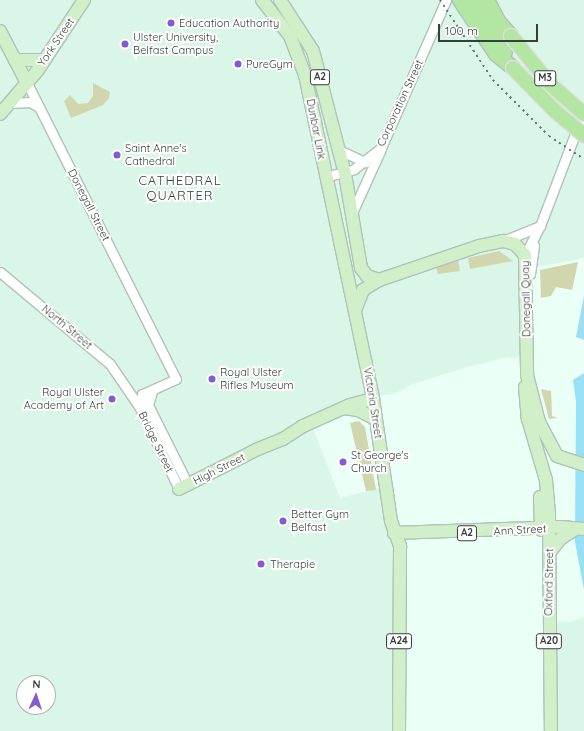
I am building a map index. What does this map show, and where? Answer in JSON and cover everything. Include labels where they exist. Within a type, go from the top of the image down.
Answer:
[{"type":"highway","name":"M3","points":[[460,0],[496,54],[513,68],[555,111],[584,135]]},
{"type":"highway","name":"M3","points":[[476,0],[513,68]]},
{"type":"highway","name":"M3","points":[[487,0],[498,21],[551,85],[584,114]]},
{"type":"highway","name":"M3","points":[[496,0],[511,36]]},
{"type":"main road","name":"York Street","points":[[0,114],[11,103],[44,60],[84,0]]},
{"type":"main road","name":"Dunbar Link","points":[[263,0],[290,36],[301,62],[334,175],[352,213]]},
{"type":"main road","name":"Dunbar Link","points":[[285,3],[313,51],[339,150],[334,175],[334,220]]},
{"type":"main road","name":"Donegall Street","points":[[0,31],[27,83]]},
{"type":"main road","points":[[15,60],[44,60]]},
{"type":"main road","points":[[334,175],[345,239],[344,251]]},
{"type":"main road","name":"A2","points":[[352,213],[361,268],[367,276],[379,280]]},
{"type":"main road","name":"Victoria Street","points":[[334,220],[344,251],[377,400],[376,419],[394,534],[400,546],[399,731]]},
{"type":"main road","points":[[356,308],[363,290],[379,280],[433,260],[503,241],[515,244],[525,255]]},
{"type":"main road","name":"Donegall Quay","points":[[525,255],[527,298],[526,412],[546,480],[545,529]]},
{"type":"main road","name":"Donegall Quay","points":[[527,375],[550,447],[557,456],[579,465]]},
{"type":"main road","points":[[358,410],[377,400]]},
{"type":"main road","name":"High Street","points":[[184,487],[258,449],[268,440],[343,408],[377,400]]},
{"type":"main road","points":[[343,408],[358,410],[376,419]]},
{"type":"main road","name":"Oxford Street","points":[[545,529],[550,552],[551,731]]},
{"type":"main road","points":[[550,552],[560,539],[579,529]]},
{"type":"main road","name":"Ann Street","points":[[394,534],[579,529]]},
{"type":"street","name":"Corporation Street","points":[[334,175],[365,162],[381,148],[446,0]]},
{"type":"street","name":"Donegall Street","points":[[27,83],[176,379],[148,394]]},
{"type":"street","points":[[11,103],[30,102],[39,107]]},
{"type":"street","name":"Donegall Quay","points":[[525,255],[536,236],[584,110]]},
{"type":"street","points":[[352,213],[381,148]]},
{"type":"street","points":[[339,150],[365,162]]},
{"type":"street","points":[[503,241],[540,226]]},
{"type":"street","points":[[527,298],[536,236]]},
{"type":"street","name":"North Street","points":[[0,272],[110,364],[128,388],[140,408]]},
{"type":"street","name":"North Street","points":[[128,388],[148,394]]},
{"type":"street","name":"Bridge Street","points":[[148,394],[140,408],[184,487]]},
{"type":"street","name":"Bridge Street","points":[[148,394],[148,406],[184,487]]},
{"type":"shaded area","points":[[0,0],[584,0],[584,258],[527,269],[527,342],[517,358],[508,357],[464,368],[413,384],[394,394],[367,397],[310,420],[340,498],[383,487],[394,533],[397,731],[0,731],[0,119],[33,70],[0,109]]},
{"type":"shaded area","points":[[93,83],[110,92],[109,98],[103,105],[71,118],[64,101],[70,95],[78,104],[88,103],[93,96]]},
{"type":"shaded area","points":[[499,251],[513,261],[470,269],[468,258]]},
{"type":"shaded area","points":[[458,260],[460,271],[438,274],[436,267]]},
{"type":"shaded area","points":[[578,262],[572,290],[556,287],[551,296],[541,298],[540,270]]},
{"type":"shaded area","points":[[541,389],[551,391],[552,416],[558,418],[549,419]]},
{"type":"shaded area","points":[[359,421],[365,427],[376,490],[366,491],[350,423]]},
{"type":"shaded area","points":[[584,617],[584,731],[554,731],[549,621],[570,622]]},
{"type":"water","points":[[584,296],[584,340],[576,337]]},
{"type":"water","points":[[584,373],[584,590],[575,542],[576,401],[573,380]]},
{"type":"railway","points":[[440,0],[493,80],[549,136],[584,159]]},
{"type":"place","name":"Education Authority","points":[[171,23]]},
{"type":"place","name":"Ulster University, Belfast Campus","points":[[125,44]]},
{"type":"place","name":"PureGym","points":[[238,64]]},
{"type":"place","name":"Saint Anne's Cathedral","points":[[117,155]]},
{"type":"place","name":"Royal Ulster Rifles Museum","points":[[212,379]]},
{"type":"place","name":"Royal Ulster Academy of Art","points":[[112,399]]},
{"type":"place","name":"St George's Church","points":[[343,462]]},
{"type":"place","name":"Better Gym Belfast","points":[[283,521]]},
{"type":"place","name":"Therapie","points":[[261,564]]},
{"type":"district","name":"CATHEDRAL QUARTER","points":[[180,188]]}]
